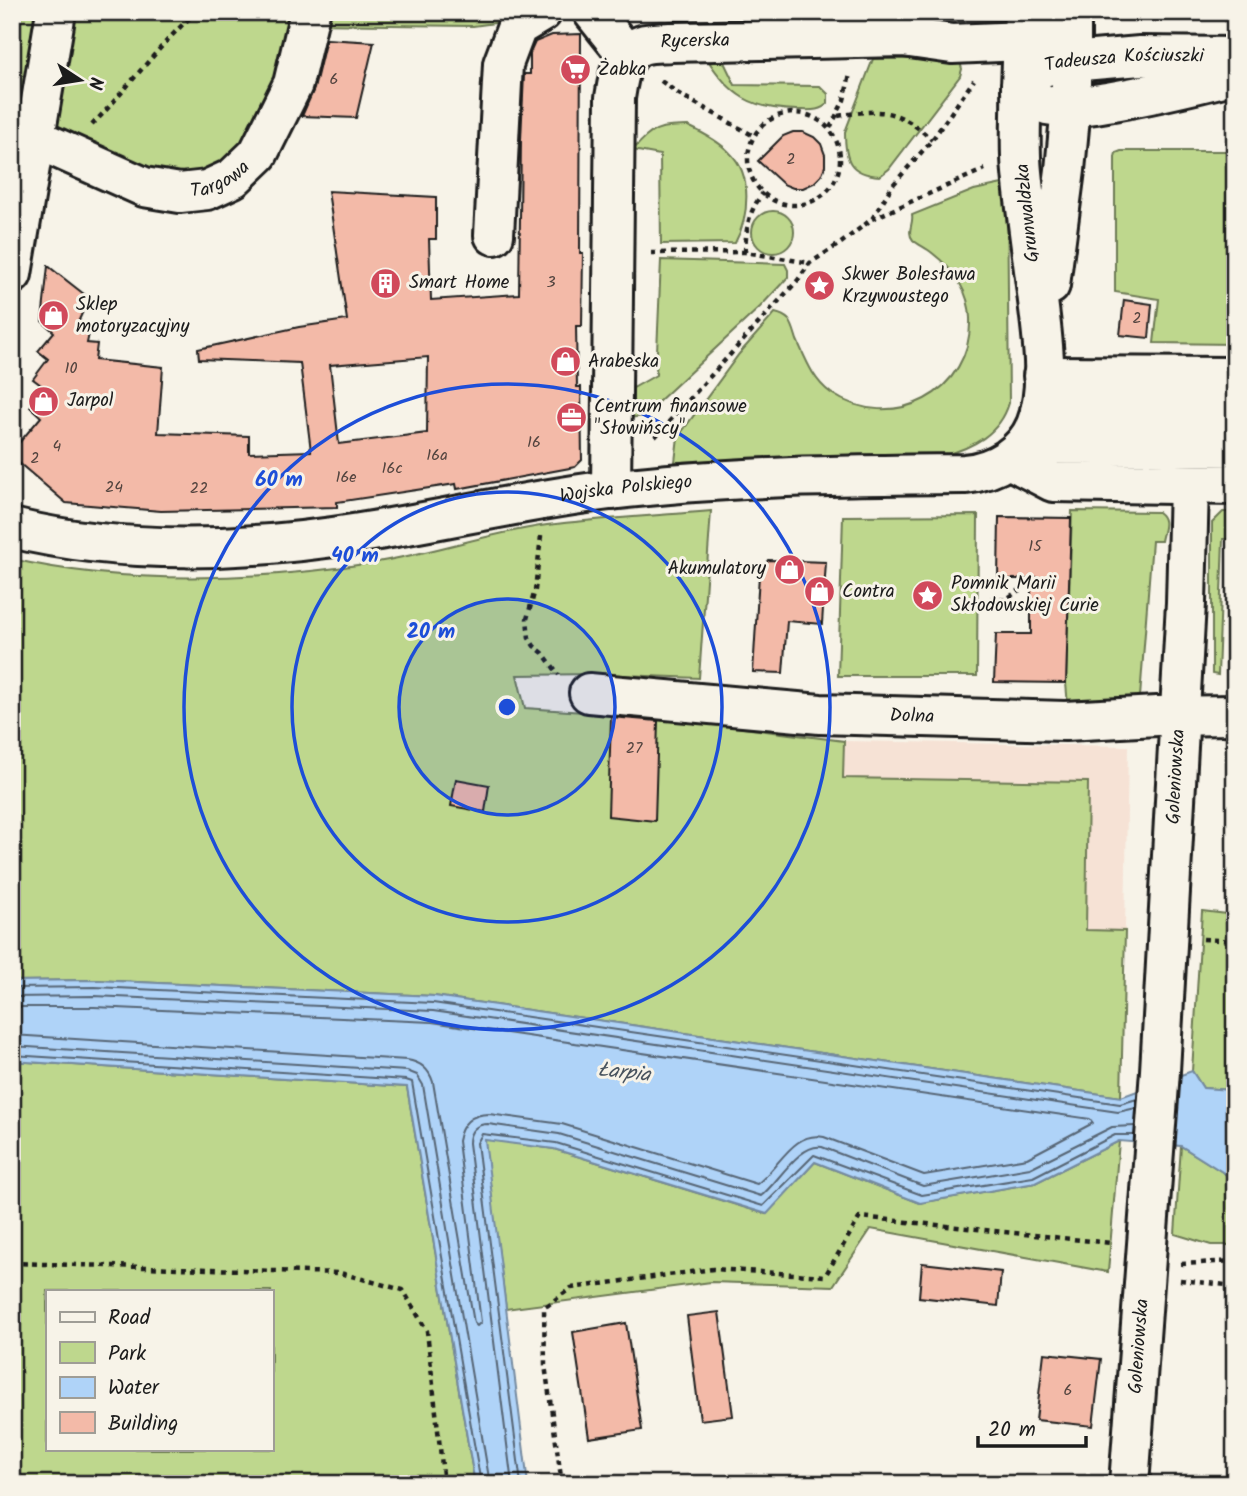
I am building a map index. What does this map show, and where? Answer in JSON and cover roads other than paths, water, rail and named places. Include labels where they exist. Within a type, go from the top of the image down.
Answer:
[{"type":"street","points":[[12,274],[38,139],[56,12]]},
{"type":"street","name":"Targowa","points":[[38,139],[144,187],[180,193],[207,190],[233,178],[258,154],[293,84],[310,12]]},
{"type":"street","points":[[494,235],[503,64],[517,27],[542,12]]},
{"type":"street","points":[[593,12],[628,56],[619,74],[615,98],[611,489]]},
{"type":"street","name":"Rycerska","points":[[628,56],[641,45],[671,42],[903,37],[952,44],[1023,27],[1035,37],[1063,12]]},
{"type":"street","name":"Grunwaldzka","points":[[1032,406],[1065,170],[1071,106],[1071,12]]},
{"type":"street","name":"Grunwaldzka","points":[[1023,27],[1022,169],[1032,406]]},
{"type":"street","name":"Tadeusza Kościuszki","points":[[1021,87],[1040,68],[1071,61],[1164,55],[1235,57]]},
{"type":"street","name":"Tadeusza Kościuszki","points":[[1071,106],[1143,97],[1235,74]]},
{"type":"street","points":[[1021,87],[1038,102],[1071,106]]},
{"type":"street","points":[[1032,406],[1235,377]]},
{"type":"street","points":[[1032,406],[1235,414]]},
{"type":"street","points":[[1032,406],[1235,447]]},
{"type":"street","points":[[1032,406],[1053,482],[1235,485]]},
{"type":"street","name":"Wojska Polskiego","points":[[12,528],[70,539],[134,544],[289,542],[360,533],[611,489],[717,481],[965,474],[984,471],[1032,406]]},
{"type":"street","name":"Goleniowska","points":[[1129,1484],[1160,1071],[1180,715],[1189,485]]},
{"type":"street","name":"Dolna","points":[[589,693],[820,714],[1065,722],[1180,715],[1235,715]]},
{"type":"water","name":"Łarpia","points":[[95,980],[434,996],[1121,1097],[1192,1071],[1203,1088],[1230,1090],[1235,1087],[1235,1180],[1181,1146],[1119,1141],[1035,1183],[920,1203],[815,1162],[767,1214],[554,1149],[485,1140],[528,1484],[475,1484],[407,1087],[12,1061],[12,981]]},
{"type":"place","name":"Żabka","points":[[575,70]]},
{"type":"place","name":"Smart Home","points":[[386,283]]},
{"type":"place","name":"Skwer Bolesława Krzywoustego","points":[[819,286]]},
{"type":"place","name":"Sklep motoryzacyjny","points":[[53,316]]},
{"type":"place","name":"Arabeska","points":[[565,362]]},
{"type":"place","name":"Jarpol","points":[[44,401]]},
{"type":"place","name":"Centrum finansowe \"Słowińscy\"","points":[[571,418]]},
{"type":"place","name":"Akumulatory","points":[[789,569]]},
{"type":"place","name":"Contra","points":[[819,592]]},
{"type":"place","name":"Pomnik Marii Skłodowskiej Curie","points":[[928,595]]}]
